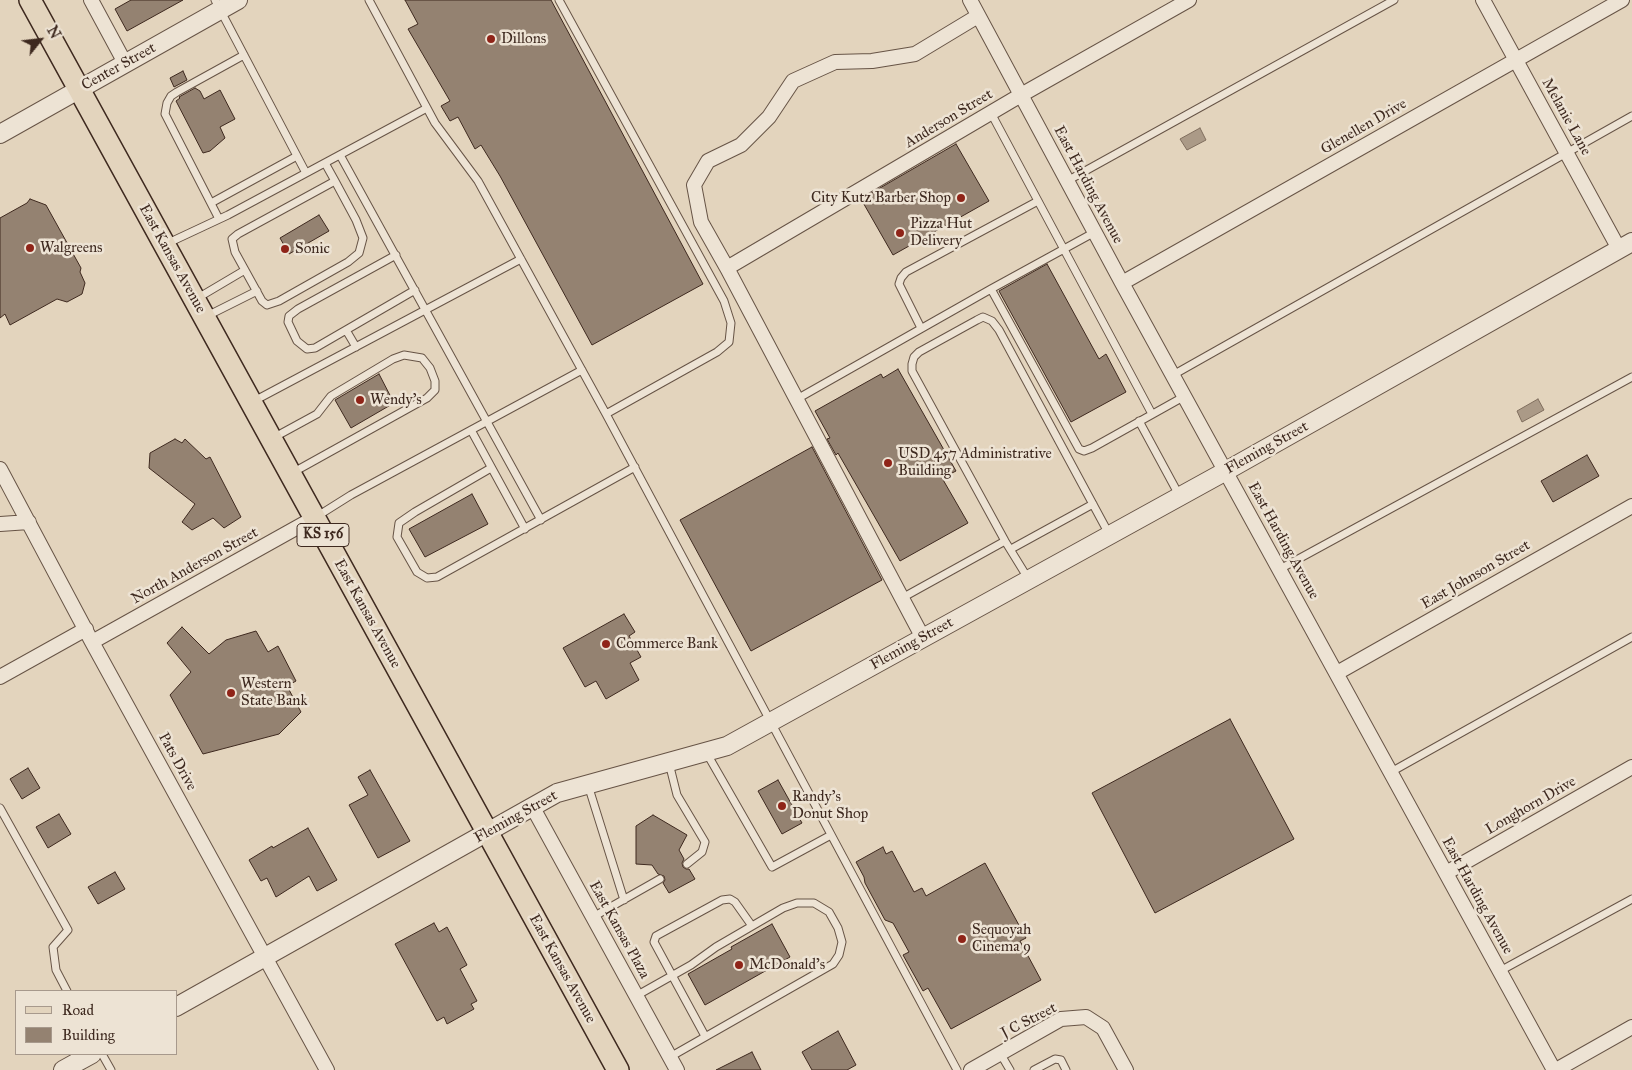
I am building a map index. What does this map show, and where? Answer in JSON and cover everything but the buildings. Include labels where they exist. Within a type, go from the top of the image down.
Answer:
[{"type":"main road","name":"East Kansas Avenue","points":[[30,0],[618,1070]]},
{"type":"street","points":[[91,0],[125,63]]},
{"type":"street","name":"Center Street","points":[[0,134],[125,63],[218,5],[238,0]]},
{"type":"street","name":"East Harding Avenue","points":[[970,0],[1122,283],[1555,1070]]},
{"type":"street","name":"Melanie Lane","points":[[1483,0],[1566,152],[1626,246]]},
{"type":"street","name":"Glenellen Drive","points":[[1122,283],[1622,0]]},
{"type":"street","name":"Anderson Street","points":[[728,268],[1183,1]]},
{"type":"street","points":[[924,638],[728,268],[701,222],[694,185],[708,161],[741,145],[769,117],[793,81],[835,62],[872,62],[916,54],[978,16]]},
{"type":"street","name":"Fleming Street","points":[[178,1006],[556,793],[727,746],[1180,497],[1626,246]]},
{"type":"street","name":"Pats Drive","points":[[0,469],[92,642],[328,1070]]},
{"type":"street","name":"East Johnson Street","points":[[1337,673],[1632,506]]},
{"type":"street","name":"North Anderson Street","points":[[92,642],[314,518]]},
{"type":"street","points":[[0,524],[29,522]]},
{"type":"street","points":[[0,677],[86,629]]},
{"type":"street","name":"Longhorn Drive","points":[[1446,873],[1632,767]]},
{"type":"street","name":"East Kansas Plaza","points":[[532,806],[677,1070]]},
{"type":"street","name":"J C Street","points":[[971,1070],[1061,1020],[1086,1017],[1103,1028],[1126,1070]]},
{"type":"street","points":[[1555,1070],[1632,1027]]},
{"type":"street","points":[[63,1070],[90,1055]]},
{"type":"lane","points":[[369,0],[435,122],[478,181],[582,370],[957,1070]]},
{"type":"lane","points":[[559,0],[724,301],[731,323],[730,342],[717,352],[606,414]]},
{"type":"lane","points":[[1067,181],[1394,0]]},
{"type":"lane","points":[[218,5],[306,173]]},
{"type":"lane","points":[[218,219],[165,114],[166,103],[177,92],[244,55]]},
{"type":"lane","points":[[164,244],[218,219],[427,108]]},
{"type":"lane","points":[[991,113],[1152,414]]},
{"type":"lane","points":[[1173,375],[1632,116]]},
{"type":"lane","points":[[340,155],[541,520]]},
{"type":"lane","points":[[210,203],[297,156]]},
{"type":"lane","points":[[325,163],[335,180],[356,220],[363,238],[359,253],[348,262],[272,304],[267,304],[262,301],[235,252],[232,240],[238,234],[335,180]]},
{"type":"lane","points":[[921,328],[899,284],[906,272],[1038,201]]},
{"type":"lane","points":[[797,399],[990,289],[1095,232]]},
{"type":"lane","points":[[396,255],[289,316],[288,322],[298,342],[307,349],[315,348],[415,290]]},
{"type":"lane","points":[[251,403],[521,259]]},
{"type":"lane","points":[[199,309],[245,270]]},
{"type":"lane","points":[[990,289],[1079,449],[1084,451],[1092,448],[1185,396]]},
{"type":"lane","points":[[199,309],[257,291]]},
{"type":"lane","points":[[1029,580],[912,371],[914,356],[919,352],[983,317],[992,321],[1000,330],[1110,535]]},
{"type":"lane","points":[[346,330],[356,347]]},
{"type":"lane","points":[[270,439],[317,414],[331,396],[404,354],[422,358],[430,368],[435,381],[435,390],[427,398],[290,474]]},
{"type":"lane","points":[[314,518],[351,495],[582,370]]},
{"type":"lane","points":[[1280,569],[1632,377]]},
{"type":"lane","points":[[1139,421],[1180,497]]},
{"type":"lane","points":[[471,430],[525,529]]},
{"type":"lane","points":[[492,468],[404,518],[399,523],[397,536],[417,572],[427,578],[437,577],[635,467]]},
{"type":"lane","points":[[1011,549],[1094,504]]},
{"type":"lane","points":[[902,598],[1006,541]]},
{"type":"lane","points":[[1391,772],[1632,637]]},
{"type":"lane","points":[[706,752],[772,867],[831,835]]},
{"type":"lane","points":[[669,762],[677,795],[705,842],[702,852],[687,864]]},
{"type":"lane","points":[[588,784],[624,900]]},
{"type":"lane","points":[[0,808],[68,930],[53,947],[56,970],[66,990]]},
{"type":"lane","points":[[593,917],[660,879]]},
{"type":"lane","points":[[705,1036],[654,942],[656,936],[722,900],[730,899],[735,902],[752,926]]},
{"type":"lane","points":[[1500,971],[1632,899]]},
{"type":"lane","points":[[636,996],[783,908],[797,904],[814,903],[829,912],[838,928],[842,942],[839,955],[832,964],[670,1057]]},
{"type":"lane","points":[[1000,1053],[1010,1070]]},
{"type":"lane","points":[[103,1055],[111,1070]]},
{"type":"lane","points":[[1034,1070],[1054,1059],[1061,1060],[1066,1070]]},
{"type":"shaded area","points":[[1200,128],[1206,140],[1187,150],[1180,139]]},
{"type":"shaded area","points":[[1538,399],[1544,410],[1522,422],[1517,411]]},
{"type":"place","name":"Dillons","points":[[491,39]]},
{"type":"place","name":"City Kutz Barber Shop","points":[[961,198]]},
{"type":"place","name":"Pizza Hut Delivery","points":[[900,233]]},
{"type":"place","name":"Walgreens","points":[[30,248]]},
{"type":"place","name":"Sonic","points":[[285,249]]},
{"type":"place","name":"Wendy's","points":[[360,400]]},
{"type":"place","name":"USD 457 Administrative Building","points":[[888,463]]},
{"type":"place","name":"Commerce Bank","points":[[606,644]]},
{"type":"place","name":"Western State Bank","points":[[231,693]]},
{"type":"place","name":"Randy's Donut Shop","points":[[782,806]]},
{"type":"place","name":"Sequoyah Cinema 9","points":[[962,939]]},
{"type":"place","name":"McDonald's","points":[[739,965]]}]
